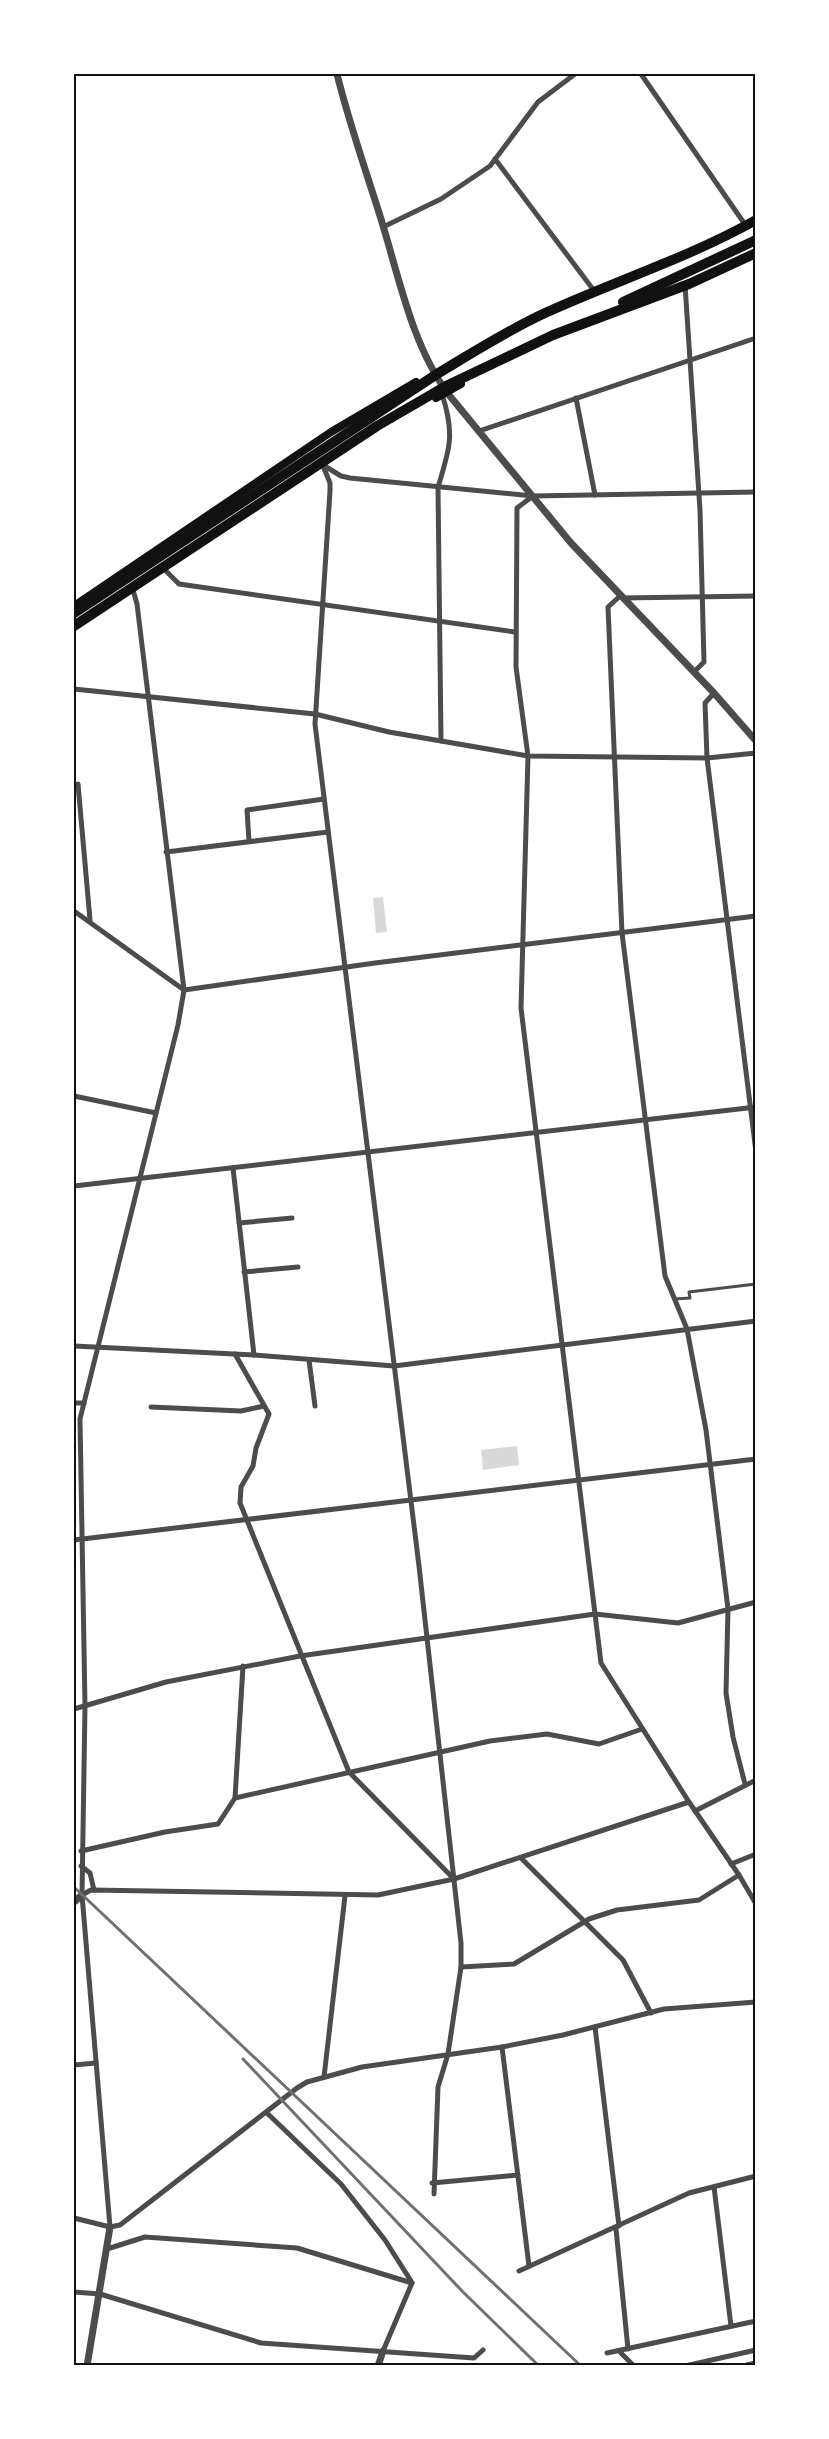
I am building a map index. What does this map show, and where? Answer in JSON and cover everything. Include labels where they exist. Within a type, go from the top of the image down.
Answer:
[{"type":"highway","points":[[467,354],[686,261],[756,219]]},
{"type":"highway","points":[[74,613],[427,380],[498,337],[545,313],[672,262],[756,219]]},
{"type":"highway","points":[[481,373],[531,344],[756,240]]},
{"type":"highway","points":[[74,627],[377,426],[446,386],[553,335],[689,284],[756,251]]},
{"type":"main road","points":[[74,606],[312,445],[434,372],[542,311],[756,219]]},
{"type":"main road","points":[[74,627],[379,429],[444,393],[555,337],[684,284],[756,251]]},
{"type":"street","points":[[337,74],[426,358],[444,393],[451,422],[450,441],[438,487],[441,741]]},
{"type":"street","points":[[384,227],[441,199],[490,166],[538,102],[575,74]]},
{"type":"street","points":[[641,74],[744,223]]},
{"type":"street","points":[[495,159],[592,288]]},
{"type":"street","points":[[684,284],[698,493],[704,662],[694,672]]},
{"type":"street","points":[[479,431],[756,338]]},
{"type":"street","points":[[444,393],[479,431],[571,543],[714,693],[756,741]]},
{"type":"street","points":[[576,398],[595,495]]},
{"type":"street","points":[[312,445],[330,483],[315,714],[411,1501],[461,1943],[461,1967],[448,2054],[438,2087],[432,2183],[434,2194]]},
{"type":"street","points":[[323,465],[341,476],[350,478],[533,496],[756,492]]},
{"type":"street","points":[[533,496],[517,508],[516,667],[528,756],[521,1008],[601,1663],[689,1802],[740,1875],[756,1904]]},
{"type":"street","points":[[164,569],[178,584],[515,632]]},
{"type":"street","points":[[87,2366],[110,2227],[82,1895],[81,1833],[85,1706],[83,1479],[79,1448],[84,1403],[97,1346],[178,1025],[184,990],[137,604],[133,590]]},
{"type":"street","points":[[745,1784],[733,1737],[726,1693],[728,1609],[711,1464],[687,1329],[665,1276],[622,933],[608,607],[621,597],[756,596]]},
{"type":"street","points":[[74,689],[315,714],[441,741],[528,756],[707,758],[756,753]]},
{"type":"street","points":[[714,693],[705,703],[707,758],[753,1107],[756,1152]]},
{"type":"street","points":[[78,784],[90,920]]},
{"type":"street","points":[[249,841],[247,810],[324,800]]},
{"type":"street","points":[[166,852],[328,832]]},
{"type":"street","points":[[74,910],[184,990],[345,967],[756,916]]},
{"type":"street","points":[[74,1096],[156,1113]]},
{"type":"street","points":[[74,1186],[369,1154],[753,1107]]},
{"type":"street","points":[[233,1168],[254,1355]]},
{"type":"street","points":[[239,1223],[292,1218]]},
{"type":"street","points":[[244,1272],[298,1267]]},
{"type":"street","points":[[74,1346],[254,1355],[394,1366],[756,1321]]},
{"type":"street","points":[[235,1354],[269,1414],[256,1448],[253,1466],[241,1487],[240,1503],[244,1520],[300,1656],[349,1772],[454,1879]]},
{"type":"street","points":[[309,1360],[315,1406]]},
{"type":"street","points":[[74,1403],[84,1403]]},
{"type":"street","points":[[151,1407],[241,1411],[264,1406]]},
{"type":"street","points":[[74,1540],[756,1459]]},
{"type":"street","points":[[74,1709],[166,1682],[243,1666],[426,1636],[595,1614],[678,1623],[756,1602]]},
{"type":"street","points":[[81,1851],[165,1832],[218,1824],[236,1798],[243,1666]]},
{"type":"street","points":[[236,1798],[490,1740],[540,1734],[599,1744],[642,1729]]},
{"type":"street","points":[[695,1811],[756,1780]]},
{"type":"street","points":[[74,1902],[82,1895],[94,1890],[378,1895],[454,1879],[689,1802]]},
{"type":"street","points":[[74,1852],[81,1859]]},
{"type":"street","points":[[731,1864],[756,1854]]},
{"type":"street","points":[[521,1858],[622,1960],[651,2013]]},
{"type":"street","points":[[81,1866],[90,1873],[94,1890]]},
{"type":"street","points":[[461,1967],[514,1964],[584,1922],[617,1910],[699,1900],[740,1875]]},
{"type":"street","points":[[324,2077],[345,1896]]},
{"type":"street","points":[[74,2218],[110,2227],[129,2220],[297,2088],[324,2077],[362,2067],[502,2046],[595,2027],[664,2009],[756,2002]]},
{"type":"street","points":[[595,2027],[628,2349]]},
{"type":"street","points":[[502,2046],[529,2266]]},
{"type":"street","points":[[74,2065],[96,2063]]},
{"type":"street","points":[[267,2113],[341,2184],[385,2241],[412,2283]]},
{"type":"street","points":[[432,2183],[518,2175]]},
{"type":"street","points":[[519,2271],[689,2193],[756,2176]]},
{"type":"street","points":[[714,2187],[731,2326]]},
{"type":"street","points":[[107,2249],[145,2237],[297,2248],[412,2283]]},
{"type":"street","points":[[378,2366],[412,2283]]},
{"type":"street","points":[[74,2292],[100,2295],[261,2343],[474,2358],[483,2350]]},
{"type":"street","points":[[607,2354],[756,2321]]},
{"type":"street","points":[[661,2335],[662,2342]]},
{"type":"street","points":[[685,2366],[756,2350]]},
{"type":"street","points":[[619,2351],[633,2366]]},
{"type":"street","points":[[747,2366],[756,2364]]},
{"type":"lane","points":[[675,1299],[690,1298],[689,1292],[756,1284]]},
{"type":"shaded area","points":[[383,897],[387,932],[376,933],[373,898]]},
{"type":"shaded area","points":[[517,1446],[519,1465],[483,1470],[481,1450]]},
{"type":"railway","points":[[74,1887],[581,2366]]},
{"type":"railway","points":[[243,2059],[462,2291],[539,2366]]}]
